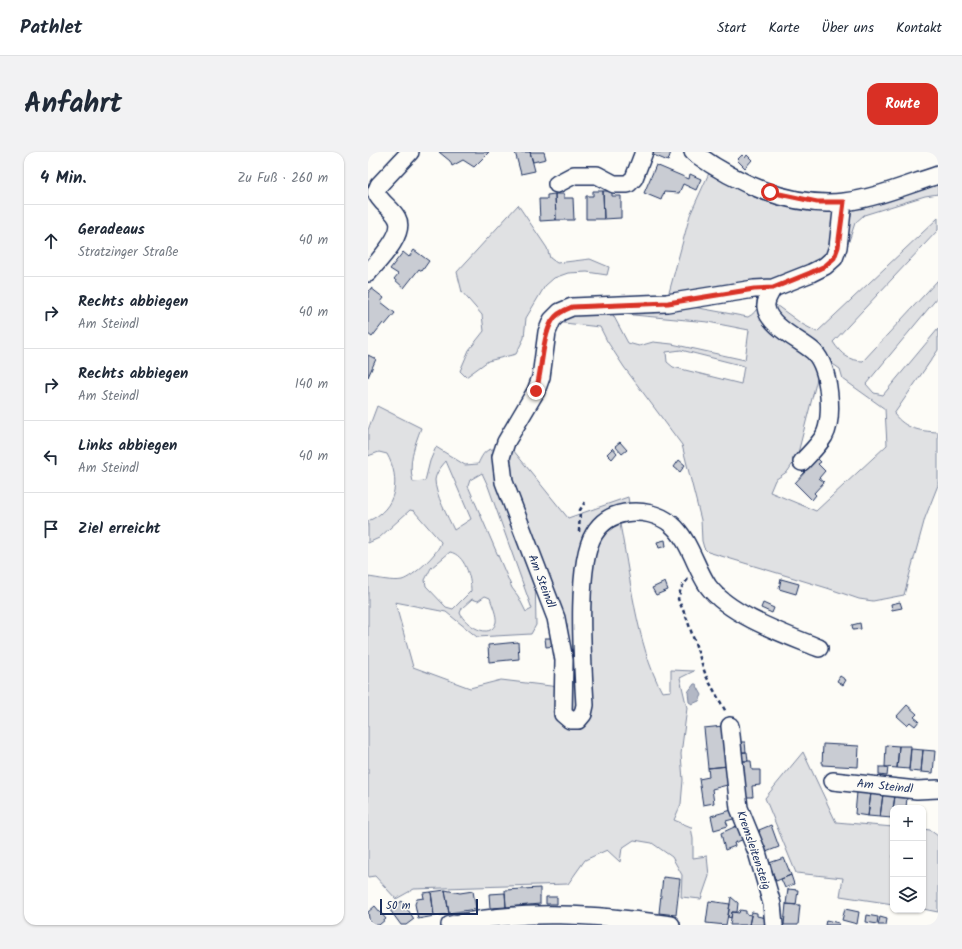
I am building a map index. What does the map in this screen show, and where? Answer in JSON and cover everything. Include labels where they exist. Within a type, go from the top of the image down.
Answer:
[{"type":"street","points":[[368,273],[395,239],[400,228],[397,218],[378,198],[376,192],[379,185],[410,152]]},
{"type":"street","points":[[557,184],[574,175],[597,175],[614,184],[628,184],[634,178],[644,152]]},
{"type":"street","points":[[693,152],[714,167],[738,180],[770,192],[817,202],[844,202],[870,197],[938,175]]},
{"type":"street","name":"Am Steindl","points":[[819,648],[768,628],[724,601],[710,588],[699,573],[680,533],[671,524],[658,516],[645,513],[630,512],[616,514],[603,522],[594,533],[587,548],[584,564],[583,654],[585,705],[583,714],[578,720],[570,720],[563,714],[564,660],[556,618],[504,482],[501,457],[506,442],[536,391],[540,377],[547,332],[552,320],[560,312],[572,307],[668,303],[754,289],[773,288],[825,266],[834,258],[838,247],[844,202]]},
{"type":"street","points":[[773,288],[766,300],[768,314],[784,331],[814,352],[822,361],[826,374],[829,395],[826,430],[819,444],[802,462]]},
{"type":"street","name":"Kremsleitensteig","points":[[730,726],[739,808],[757,852],[772,904],[774,925]]},
{"type":"street","name":"Am Steindl","points":[[833,781],[917,790],[938,789]]},
{"type":"street","points":[[450,925],[492,917],[519,914],[563,915],[671,925]]},
{"type":"path","points":[[699,573],[690,577],[680,588],[678,599],[687,619],[706,676],[728,718],[730,726]]},
{"type":"shaded area","points":[[709,173],[738,190],[770,203],[792,207],[839,209],[830,256],[771,283],[667,300],[690,215]]},
{"type":"shaded area","points":[[938,183],[938,194],[925,196],[864,215],[855,223],[845,253],[837,265],[847,215],[851,209]]},
{"type":"shaded area","points":[[518,205],[547,248],[550,258],[557,263],[590,259],[609,267],[607,275],[587,272],[568,273],[554,278],[545,286],[526,318],[524,338],[516,354],[488,361],[466,377],[460,371],[469,350],[484,331],[482,315],[462,292],[457,272]]},
{"type":"shaded area","points":[[938,218],[938,230],[833,342],[839,350],[849,358],[863,361],[938,280],[938,297],[866,384],[874,393],[883,395],[938,329],[938,350],[894,414],[908,426],[925,431],[938,432],[938,485],[925,518],[904,595],[873,601],[859,599],[708,552],[704,548],[702,541],[701,520],[682,445],[624,367],[607,341],[600,327],[555,322],[563,315],[573,310],[645,309],[677,304],[748,317],[752,315],[758,307],[759,292],[765,293],[764,306],[766,317],[773,326],[810,354],[816,363],[818,375],[797,457],[788,471],[775,480],[770,492],[816,511],[887,445],[885,409],[843,379],[840,369],[788,330],[771,312],[768,306],[769,300],[802,324],[817,332]],"holes":[[[612,313],[708,322],[749,330],[745,360],[672,344],[653,342],[639,346],[628,343]],[[681,350],[744,366],[741,384],[673,367],[667,362],[666,352]]]},
{"type":"shaded area","points":[[377,406],[421,428],[411,461],[413,482],[425,481],[430,461],[436,447],[465,465],[478,464],[483,454],[487,450],[493,449],[496,452],[535,572],[536,625],[531,634],[477,637],[446,612],[395,602],[413,667],[470,688],[501,680],[559,687],[553,712],[558,721],[578,711],[572,712],[570,709],[566,659],[507,481],[509,445],[568,518],[628,497],[631,516],[619,519],[635,608],[653,673],[662,692],[671,691],[671,670],[694,671],[680,678],[687,708],[681,754],[683,780],[681,804],[674,820],[691,827],[693,839],[693,858],[707,856],[709,876],[701,899],[681,897],[682,875],[672,857],[652,843],[634,840],[622,848],[620,862],[607,850],[585,860],[568,884],[414,889],[396,899],[375,876],[368,877],[368,577],[394,581],[407,578],[419,570],[431,558],[441,542],[414,511],[410,510],[379,538],[368,543],[368,521],[378,516],[385,509],[394,492],[395,483],[394,473],[387,454],[379,452],[368,456],[368,430]],"holes":[[[446,461],[471,519],[454,530],[437,492],[435,480],[439,469]],[[482,473],[488,486],[532,609],[526,612],[512,588],[468,486],[470,480]],[[450,552],[460,557],[466,567],[470,579],[471,591],[453,609],[446,607],[426,586],[425,580],[431,568]],[[485,596],[490,598],[495,613],[496,622],[493,628],[489,631],[483,631],[472,626],[462,617],[460,613],[462,608],[472,599],[478,601]]]},
{"type":"shaded area","points":[[694,684],[696,684],[702,695],[699,701],[692,704],[689,702],[688,692]]},
{"type":"shaded area","points":[[803,752],[836,822],[890,827],[890,904],[840,896],[843,878],[796,873],[765,798]]},
{"type":"shaded area","points":[[926,829],[930,830],[938,836],[938,912],[926,910]]},
{"type":"building","points":[[439,152],[489,152],[474,167],[463,160],[452,166],[450,161]]},
{"type":"building","points":[[515,152],[530,152],[535,171],[521,174]]},
{"type":"building","points":[[530,152],[544,152],[546,159],[533,162]]},
{"type":"building","points":[[652,152],[671,152],[668,161],[651,154]]},
{"type":"building","points":[[742,155],[745,158],[747,155],[752,160],[745,168],[737,160]]},
{"type":"building","points":[[656,165],[689,179],[690,174],[701,179],[696,190],[683,184],[679,193],[664,192],[661,200],[644,193]]},
{"type":"building","points":[[593,191],[603,191],[604,219],[586,219],[586,196],[593,196]]},
{"type":"building","points":[[603,191],[612,191],[612,196],[621,196],[621,218],[604,219]]},
{"type":"building","points":[[555,194],[556,220],[540,221],[539,199],[547,199],[547,195]]},
{"type":"building","points":[[555,194],[564,194],[564,198],[573,198],[574,220],[556,220]]},
{"type":"building","points":[[414,250],[429,261],[422,271],[419,269],[404,288],[394,279],[398,274],[390,269],[403,252],[409,257]]},
{"type":"building","points":[[371,288],[384,298],[381,302],[395,313],[385,325],[383,323],[372,337],[368,334],[368,293]]},
{"type":"building","points":[[368,355],[376,359],[368,377]]},
{"type":"building","points":[[620,442],[627,450],[622,454],[615,446]]},
{"type":"building","points":[[613,448],[617,453],[612,459],[607,454]]},
{"type":"building","points":[[815,456],[821,462],[818,464],[825,471],[819,478],[824,482],[814,493],[816,495],[812,500],[795,483],[805,472],[802,469]]},
{"type":"building","points":[[679,460],[685,465],[680,472],[674,467]]},
{"type":"building","points":[[665,540],[666,546],[659,548],[657,542]]},
{"type":"building","points":[[781,579],[799,584],[796,594],[779,589]]},
{"type":"building","points":[[665,582],[668,590],[656,595],[652,588]]},
{"type":"building","points":[[900,602],[902,608],[892,610],[891,604]]},
{"type":"building","points":[[763,603],[774,608],[772,613],[761,608]]},
{"type":"building","points":[[860,623],[861,629],[853,630],[852,625]]},
{"type":"building","points":[[545,638],[554,638],[555,646],[546,647]]},
{"type":"building","points":[[518,642],[519,659],[489,662],[488,645]]},
{"type":"building","points":[[840,676],[846,680],[843,685],[837,681]]},
{"type":"building","points":[[907,705],[917,714],[914,717],[919,721],[915,726],[910,722],[907,725],[897,716]]},
{"type":"building","points":[[723,726],[727,766],[708,768],[704,728]]},
{"type":"building","points":[[735,742],[745,742],[746,752],[735,752]]},
{"type":"building","points":[[823,744],[859,746],[858,767],[822,765]]},
{"type":"building","points":[[886,745],[899,746],[897,768],[885,767]]},
{"type":"building","points":[[899,746],[911,746],[909,769],[897,768]]},
{"type":"building","points":[[911,749],[923,750],[921,772],[909,771]]},
{"type":"building","points":[[923,750],[935,751],[933,773],[921,772]]},
{"type":"building","points":[[747,752],[748,761],[737,761],[736,753]]},
{"type":"building","points":[[739,761],[751,761],[752,770],[760,770],[760,785],[752,786],[753,797],[741,797]]},
{"type":"building","points":[[729,766],[731,784],[712,789],[714,803],[703,805],[699,779],[709,777],[708,768]]},
{"type":"building","points":[[879,767],[888,767],[887,776],[879,775]]},
{"type":"building","points":[[857,792],[871,793],[868,816],[855,814]]},
{"type":"building","points":[[871,793],[883,794],[880,817],[868,816]]},
{"type":"building","points":[[883,794],[895,796],[894,805],[890,805],[890,818],[880,817]]},
{"type":"building","points":[[895,796],[907,797],[906,805],[894,805]]},
{"type":"building","points":[[735,809],[737,818],[726,821],[728,826],[714,830],[711,816]]},
{"type":"building","points":[[741,824],[747,838],[734,843],[735,846],[725,850],[721,833]]},
{"type":"building","points":[[771,825],[779,847],[766,852],[755,833],[760,832],[759,830]]},
{"type":"building","points":[[784,858],[791,875],[776,881],[769,863]]},
{"type":"building","points":[[791,875],[794,884],[785,888],[781,879]]},
{"type":"building","points":[[663,877],[680,879],[676,915],[659,913]]},
{"type":"building","points":[[540,888],[540,904],[506,907],[505,890]]},
{"type":"building","points":[[788,889],[798,890],[796,905],[786,904]]},
{"type":"building","points":[[445,890],[460,893],[473,891],[476,909],[449,913]]},
{"type":"building","points":[[445,890],[449,914],[434,916],[431,892]]},
{"type":"building","points":[[431,892],[434,916],[418,919],[415,904],[417,899],[424,898],[423,893]]},
{"type":"building","points":[[505,893],[506,907],[490,908],[489,894]]},
{"type":"building","points":[[546,897],[557,897],[557,904],[546,904]]},
{"type":"building","points":[[731,897],[738,903],[737,912],[732,912],[731,918],[728,917]]},
{"type":"building","points":[[402,901],[414,919],[406,925],[401,925],[390,910]]},
{"type":"building","points":[[709,901],[730,904],[726,925],[706,923]]},
{"type":"building","points":[[786,904],[800,905],[798,925],[784,925]]},
{"type":"building","points":[[375,906],[386,919],[379,925],[370,925],[368,912]]},
{"type":"building","points":[[845,909],[859,912],[857,924],[842,920]]},
{"type":"building","points":[[740,910],[746,911],[746,914],[751,915],[749,925],[730,925],[732,912],[739,913]]},
{"type":"building","points":[[752,912],[757,913],[757,916],[766,918],[765,925],[749,925]]},
{"type":"building","points":[[867,915],[878,917],[877,924],[866,922]]},
{"type":"building","points":[[880,917],[887,919],[886,925],[878,925]]},
{"type":"building","points":[[826,920],[839,923],[839,925],[825,925]]},
{"type":"route","points":[[536,391],[540,377],[547,332],[552,320],[560,312],[572,307],[668,303],[754,289],[773,288],[825,266],[834,258],[838,247],[844,202],[817,202],[770,192]]}]
